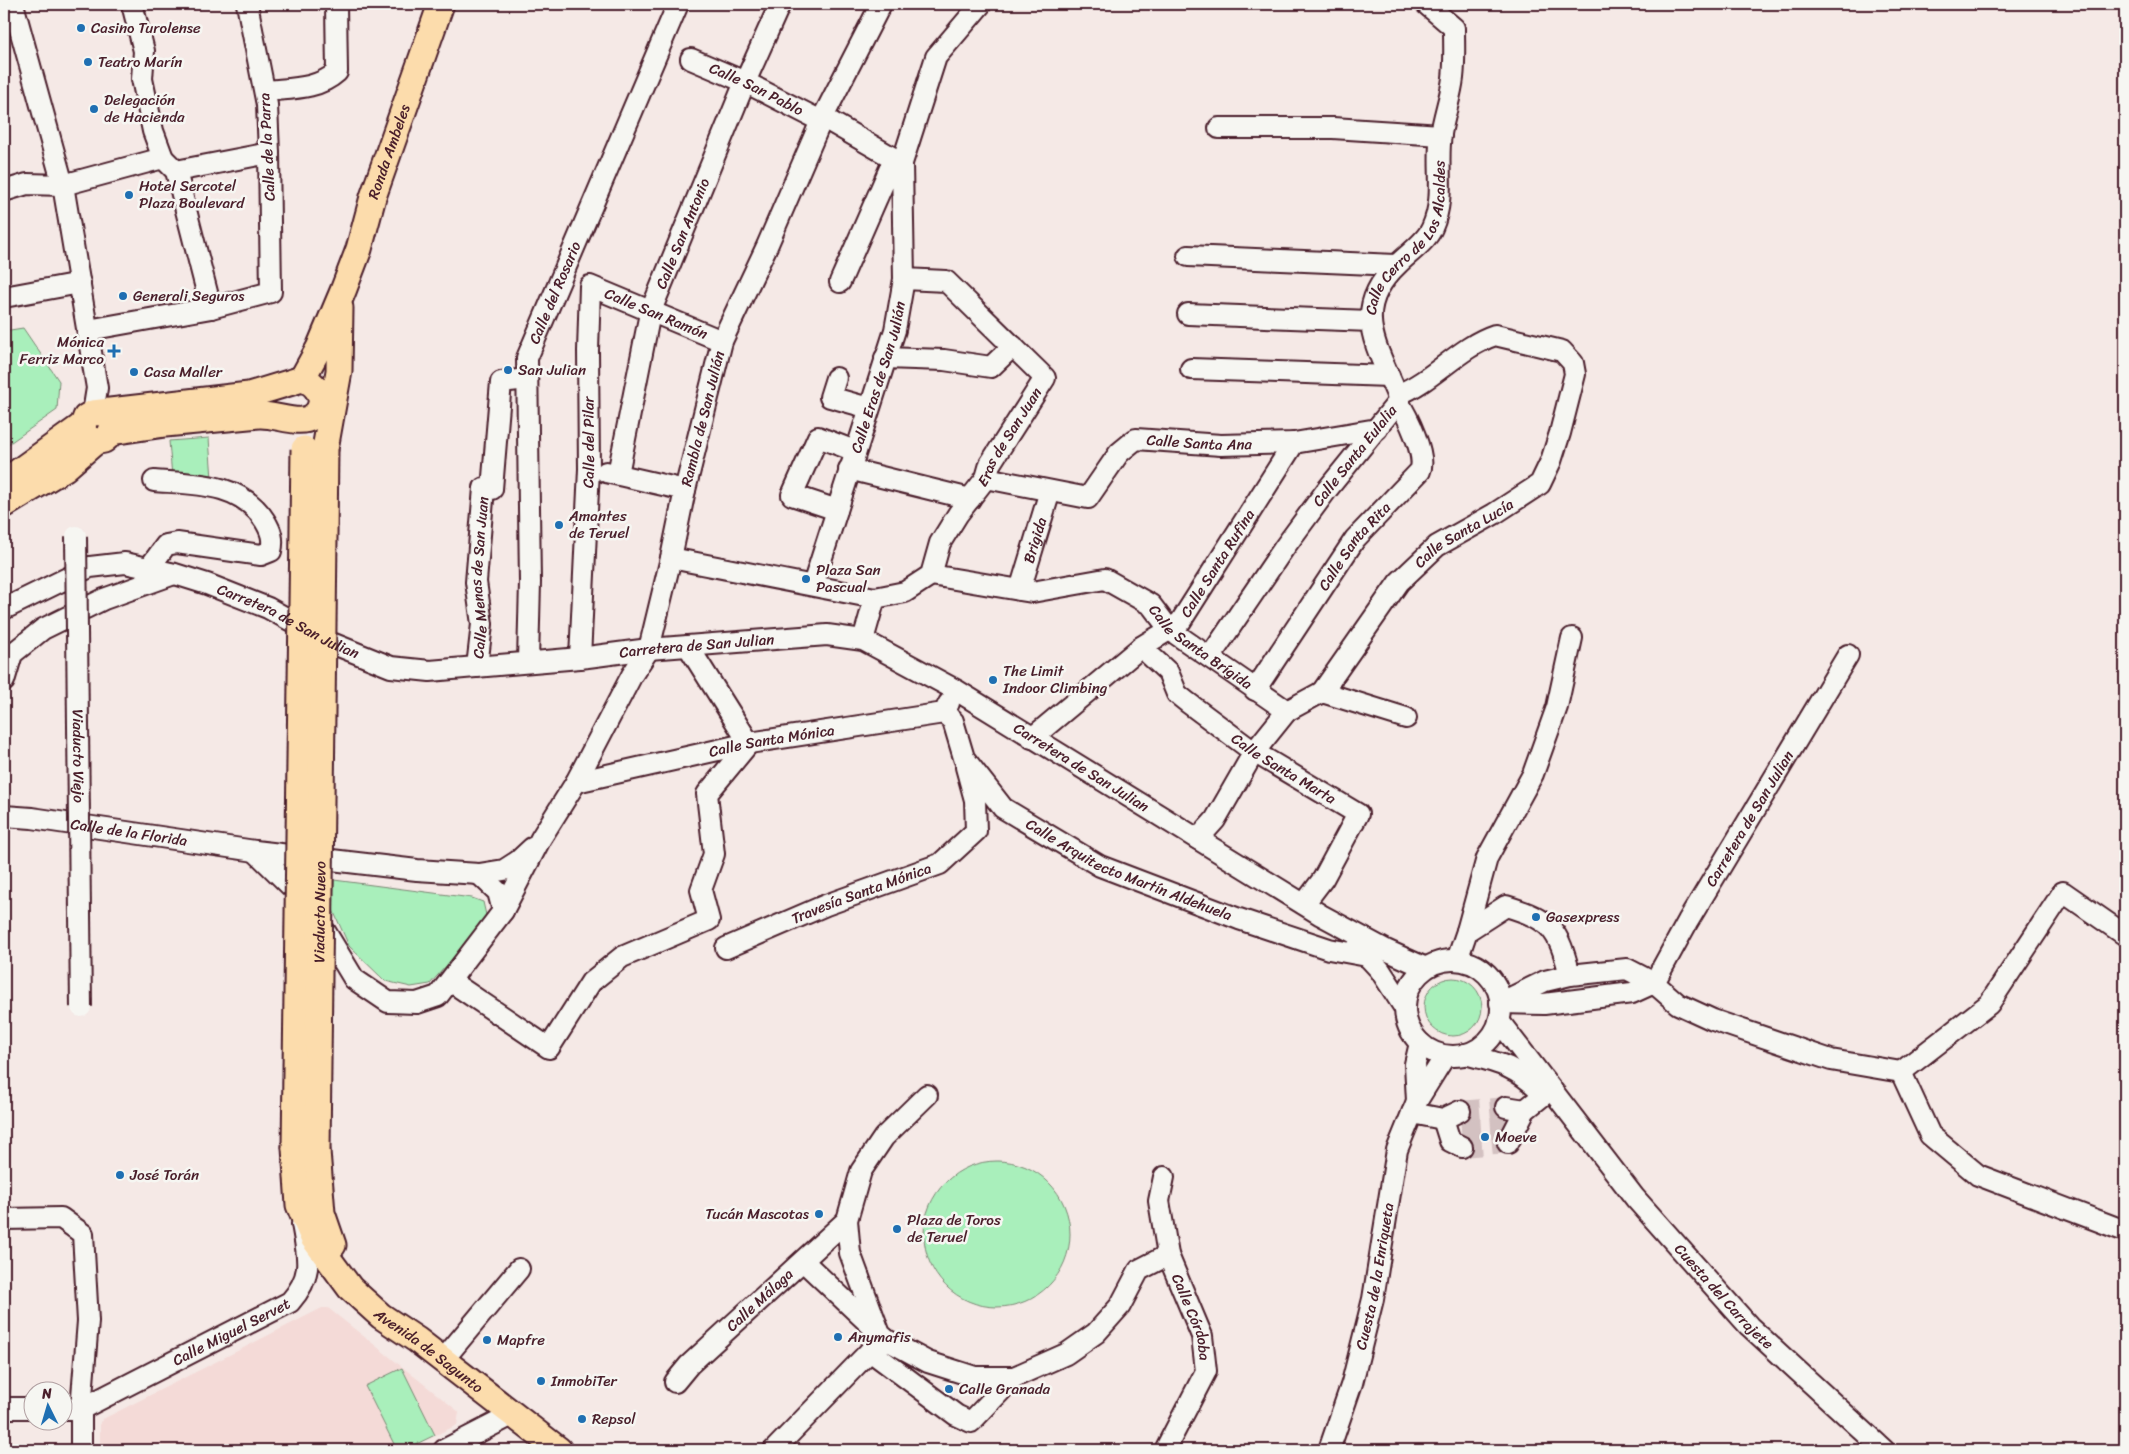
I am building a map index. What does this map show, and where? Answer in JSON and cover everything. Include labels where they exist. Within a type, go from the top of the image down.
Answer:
[{"type":"main road","name":"Ronda Ambeles","points":[[303,383],[337,313],[373,197],[441,4]]},
{"type":"main road","name":"Ronda Ambeles","points":[[261,392],[286,370],[337,313]]},
{"type":"main road","name":"Ronda Ambeles","points":[[314,449],[339,371],[337,313]]},
{"type":"main road","name":"Ronda Ambeles","points":[[303,383],[283,386],[278,400],[280,407],[301,418],[314,449]]},
{"type":"main road","name":"Ronda Ambeles","points":[[301,418],[321,401],[303,383]]},
{"type":"main road","points":[[4,482],[97,425],[303,383]]},
{"type":"main road","points":[[97,425],[165,424],[259,415],[301,418]]},
{"type":"main road","points":[[4,505],[65,468],[97,425]]},
{"type":"main road","name":"Viaducto Nuevo","points":[[314,449],[306,1150],[322,1213],[335,1249],[357,1281],[417,1340]]},
{"type":"main road","name":"Avenida de Sagunto","points":[[306,1150],[299,1205],[313,1238],[350,1288],[381,1316],[417,1340],[559,1450]]},
{"type":"street","points":[[13,4],[63,185],[98,388],[97,425]]},
{"type":"street","points":[[88,330],[211,308],[169,164],[153,131],[142,79],[144,51],[132,4]]},
{"type":"street","name":"Calle de la Parra","points":[[211,308],[271,292],[269,153],[264,91],[247,4]]},
{"type":"street","points":[[264,91],[305,87],[326,81],[336,72],[336,4]]},
{"type":"street","name":"Calle del Rosario","points":[[528,662],[530,582],[527,358],[678,4]]},
{"type":"street","name":"Calle San Antonio","points":[[618,474],[650,313],[745,82],[780,4]]},
{"type":"street","name":"Rambla de San Julián","points":[[542,838],[576,782],[632,675],[649,649],[685,490],[722,341],[767,246],[823,119],[881,4]]},
{"type":"street","name":"Calle Eras de San Julián","points":[[813,585],[895,330],[904,279],[898,161],[936,57],[981,4]]},
{"type":"street","name":"Calle Cerro de Los Alcaldes","points":[[1397,399],[1374,341],[1371,321],[1372,302],[1378,286],[1396,265],[1425,239],[1432,229],[1440,200],[1441,135],[1453,78],[1454,28],[1426,4]]},
{"type":"street","name":"Calle San Pablo","points":[[691,59],[823,119]]},
{"type":"street","points":[[823,119],[898,161],[840,282]]},
{"type":"street","name":"Calle Cerro de Los Alcaldes","points":[[1219,128],[1334,128],[1441,135]]},
{"type":"street","points":[[4,191],[28,184],[63,185],[169,164],[269,153]]},
{"type":"street","points":[[1188,256],[1396,265]]},
{"type":"street","name":"Eras de San Juan","points":[[904,279],[946,281],[1045,378],[990,464],[986,478],[940,543],[931,575]]},
{"type":"street","points":[[4,297],[80,283]]},
{"type":"street","name":"Calle San Ramón","points":[[590,286],[650,313],[722,341]]},
{"type":"street","name":"Calle del Pilar","points":[[580,658],[589,470],[588,351],[590,286]]},
{"type":"street","points":[[1188,314],[1371,321]]},
{"type":"street","name":"Calle Santa Eulalia","points":[[1210,657],[1284,548],[1326,491],[1378,429],[1397,399],[1469,348],[1496,335],[1562,351],[1573,363]]},
{"type":"street","points":[[886,358],[944,360],[991,367],[1013,346]]},
{"type":"street","name":"Calle Santa Lucía","points":[[1322,692],[1399,582],[1437,546],[1494,514],[1540,484],[1551,461],[1560,433],[1575,374],[1573,363]]},
{"type":"street","points":[[1191,369],[1389,376]]},
{"type":"street","points":[[836,378],[830,397],[869,408]]},
{"type":"street","name":"Calle Menas de San Juan","points":[[477,667],[482,624],[476,582],[501,382],[528,379]]},
{"type":"street","name":"Calle Santa Rita","points":[[1255,690],[1355,539],[1420,471],[1422,463],[1411,425],[1397,399]]},
{"type":"street","points":[[1294,443],[1378,429]]},
{"type":"street","points":[[837,510],[792,495],[818,437],[852,460],[970,499]]},
{"type":"street","name":"Calle Santa Ana","points":[[986,478],[1088,498],[1119,453],[1136,438],[1222,445],[1294,443]]},
{"type":"street","name":"Calle Santa Rufina","points":[[1032,738],[1141,647],[1158,635],[1170,630],[1181,621],[1294,443]]},
{"type":"street","points":[[589,470],[618,474],[685,490]]},
{"type":"street","points":[[149,568],[166,545],[177,543],[261,555],[270,550],[273,539],[270,529],[262,517],[252,505],[236,494],[205,484],[154,482]]},
{"type":"street","name":"Brigida","points":[[1020,590],[1050,491]]},
{"type":"street","name":"Viaducto Viejo","points":[[76,536],[81,1007]]},
{"type":"street","points":[[671,558],[875,598],[905,592],[931,575]]},
{"type":"street","name":"Carretera de San Julian","points":[[4,609],[90,567],[125,563],[175,574],[207,584],[268,608],[329,642],[391,667],[430,671],[580,658],[649,649],[827,635],[863,640],[956,690],[1342,928],[1426,968]]},
{"type":"street","points":[[4,681],[12,654],[42,629],[104,599],[175,574]]},
{"type":"street","name":"Calle Santa Brígida","points":[[931,575],[1032,592],[1105,578],[1151,605],[1170,630],[1286,711]]},
{"type":"street","points":[[863,640],[875,598]]},
{"type":"street","points":[[1457,960],[1487,858],[1533,774],[1557,707],[1572,638]]},
{"type":"street","points":[[450,981],[549,1048],[591,982],[622,957],[709,920],[701,890],[714,854],[707,794],[749,743],[688,646]]},
{"type":"street","name":"Calle Santa Marta","points":[[1141,647],[1168,672],[1177,694],[1254,752],[1358,814],[1323,879],[1304,904]]},
{"type":"street","name":"Carretera de San Julian","points":[[1654,983],[1688,921],[1848,655]]},
{"type":"street","points":[[944,713],[956,690]]},
{"type":"street","points":[[1198,839],[1215,820],[1254,752],[1286,711],[1322,692],[1406,718]]},
{"type":"street","name":"Calle Santa Mónica","points":[[576,782],[749,743],[944,713]]},
{"type":"street","name":"Calle Arquitecto Martín Aldehuela","points":[[944,713],[953,722],[964,758],[1003,808],[1100,866],[1239,919],[1329,950],[1367,956]]},
{"type":"street","name":"Travesía Santa Mónica","points":[[726,948],[826,905],[940,864],[976,831],[975,800],[964,758]]},
{"type":"street","name":"Calle de la Florida","points":[[4,816],[32,818],[255,851],[417,870],[479,874],[504,870],[518,861],[542,838]]},
{"type":"street","points":[[255,851],[308,903],[354,979],[388,1002],[417,1003],[438,996],[450,981],[503,911],[542,838]]},
{"type":"street","points":[[479,874],[498,892],[503,911]]},
{"type":"street","points":[[1500,1012],[1545,981],[1570,975],[1627,970],[1654,983],[1678,1004],[1712,1020],[1831,1060],[1901,1072],[1989,1004],[2063,892],[2125,935]]},
{"type":"street","points":[[1467,931],[1506,906],[1526,912],[1546,922],[1561,942],[1570,975]]},
{"type":"street","name":"Carretera de San Julian","points":[[1342,928],[1380,970],[1404,1007]]},
{"type":"street","points":[[1457,960],[1473,964],[1486,974],[1496,987],[1500,1012],[1492,1036],[1480,1047],[1465,1054],[1445,1056],[1420,1043],[1408,1027],[1404,1007],[1407,992],[1414,978],[1426,968],[1441,961],[1457,960]]},
{"type":"street","points":[[1500,1012],[1544,1004],[1632,993],[1654,983]]},
{"type":"street","name":"Cuesta del Carrajete","points":[[1500,1012],[1580,1127],[1635,1198],[1749,1326],[1884,1450]]},
{"type":"street","name":"Cuesta de la Enriqueta","points":[[1415,1107],[1415,1064],[1420,1043]]},
{"type":"street","name":"Cuesta del Carrajete","points":[[1465,1054],[1501,1064],[1524,1075],[1580,1127]]},
{"type":"street","name":"Cuesta de la Enriqueta","points":[[1329,1450],[1352,1384],[1373,1299],[1397,1150],[1415,1107],[1445,1056]]},
{"type":"street","points":[[1901,1072],[1930,1135],[1978,1175],[2125,1231]]},
{"type":"street","points":[[1508,1135],[1516,1109],[1544,1094]]},
{"type":"street","points":[[927,1095],[884,1137],[861,1171],[847,1220],[850,1253],[879,1342],[928,1362],[975,1378],[1014,1378]]},
{"type":"street","points":[[1415,1107],[1456,1127]]},
{"type":"street","name":"Calle Córdoba","points":[[1164,1177],[1159,1201],[1168,1254],[1202,1336],[1206,1372],[1165,1450]]},
{"type":"street","name":"Calle Miguel Servet","points":[[72,1409],[290,1302],[301,1289],[309,1262],[299,1205]]},
{"type":"street","points":[[4,1219],[61,1218],[82,1234],[88,1321],[72,1409],[81,1450]]},
{"type":"street","name":"Calle Málaga","points":[[675,1382],[690,1365],[847,1220]]},
{"type":"street","points":[[803,1261],[879,1342],[956,1415],[970,1422],[1014,1378],[1066,1354],[1096,1333],[1120,1306],[1139,1270],[1168,1254]]},
{"type":"street","points":[[443,1360],[519,1269]]},
{"type":"street","points":[[774,1450],[879,1342]]},
{"type":"street","points":[[4,1408],[22,1408]]},
{"type":"street","points":[[444,1450],[514,1414]]},
{"type":"shaded area","points":[[322,1308],[328,1308],[459,1412],[457,1425],[404,1450],[100,1450],[100,1424],[103,1419]]},
{"type":"green space","points":[[23,328],[59,381],[57,410],[4,447],[4,331]]},
{"type":"green space","points":[[209,438],[212,479],[172,477],[169,441]]},
{"type":"green space","points":[[334,880],[472,898],[483,902],[486,915],[478,930],[430,984],[411,987],[385,981],[349,946],[333,910]]},
{"type":"green space","points":[[1453,978],[1464,980],[1474,986],[1480,996],[1482,1007],[1480,1018],[1474,1028],[1464,1034],[1453,1036],[1442,1034],[1432,1028],[1426,1018],[1424,1007],[1426,996],[1432,986],[1442,980]]},
{"type":"green space","points":[[997,1161],[1025,1166],[1049,1182],[1065,1206],[1070,1234],[1065,1262],[1049,1286],[1025,1302],[997,1307],[969,1302],[945,1286],[929,1262],[924,1234],[929,1206],[945,1182],[969,1166]]},
{"type":"green space","points":[[402,1368],[435,1435],[404,1450],[397,1450],[365,1386]]},
{"type":"tunnel","points":[[1460,1111],[1506,1107]]},
{"type":"tunnel","points":[[1461,1130],[1508,1127]]},
{"type":"tunnel","points":[[1462,1147],[1508,1143]]},
{"type":"place","name":"Casino Turolense","points":[[81,28]]},
{"type":"place","name":"Teatro Marín","points":[[88,62]]},
{"type":"place","name":"Delegación de Hacienda","points":[[94,109]]},
{"type":"place","name":"Hotel Sercotel Plaza Boulevard","points":[[129,195]]},
{"type":"place","name":"Generali Seguros","points":[[123,296]]},
{"type":"place","name":"Mónica Ferriz Marco","points":[[114,351]]},
{"type":"place","name":"San Julian","points":[[508,370]]},
{"type":"place","name":"Casa Maller","points":[[134,372]]},
{"type":"place","name":"Amantes de Teruel","points":[[559,525]]},
{"type":"place","name":"Plaza San Pascual","points":[[806,579]]},
{"type":"place","name":"The Limit Indoor Climbing","points":[[993,680]]},
{"type":"place","name":"Gasexpress","points":[[1536,917]]},
{"type":"place","name":"Moeve","points":[[1485,1137]]},
{"type":"place","name":"José Torán","points":[[120,1175]]},
{"type":"place","name":"Tucán Mascotas","points":[[819,1214]]},
{"type":"place","name":"Plaza de Toros de Teruel","points":[[897,1229]]},
{"type":"place","name":"Anymafis","points":[[838,1337]]},
{"type":"place","name":"Mapfre","points":[[487,1340]]},
{"type":"place","name":"InmobiTer","points":[[541,1381]]},
{"type":"place","name":"Calle Granada","points":[[949,1389]]},
{"type":"place","name":"Repsol","points":[[582,1419]]}]
